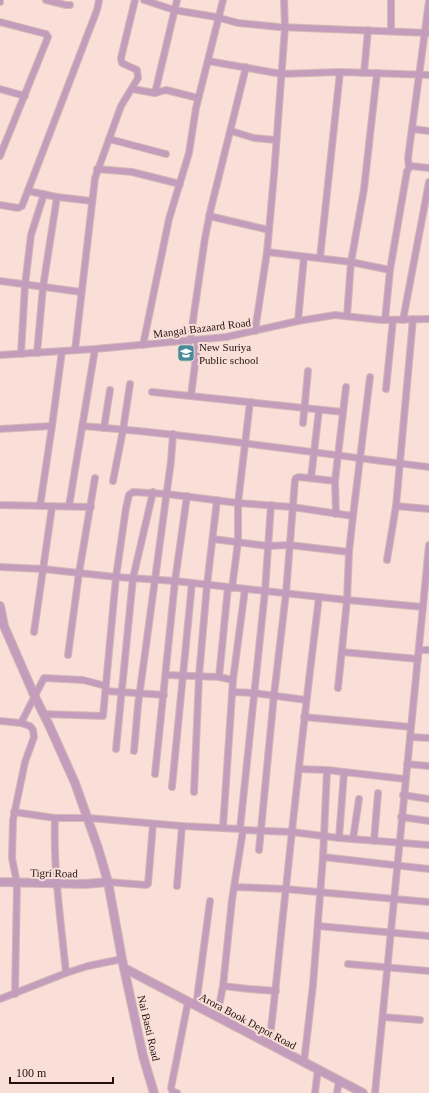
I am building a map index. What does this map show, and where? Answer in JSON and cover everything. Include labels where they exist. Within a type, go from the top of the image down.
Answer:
[{"type":"street","points":[[46,0],[66,5],[70,4]]},
{"type":"street","points":[[0,205],[20,208],[22,206],[97,10],[99,0]]},
{"type":"street","points":[[75,350],[97,169],[122,103],[138,78],[138,71],[122,63],[121,58],[135,0]]},
{"type":"street","points":[[144,0],[174,10],[238,23],[285,27],[391,30],[427,33]]},
{"type":"street","points":[[155,93],[176,0]]},
{"type":"street","points":[[143,345],[161,257],[189,153],[198,98],[223,0]]},
{"type":"street","points":[[255,331],[269,230],[282,74],[285,27],[284,0]]},
{"type":"street","points":[[391,30],[392,0]]},
{"type":"street","points":[[386,320],[390,270],[406,175],[409,167],[408,158],[419,75],[427,33],[429,1]]},
{"type":"street","points":[[0,22],[46,34],[48,36],[46,47],[0,156]]},
{"type":"street","points":[[364,73],[368,30]]},
{"type":"street","points":[[208,61],[282,74],[340,72],[429,75]]},
{"type":"street","points":[[190,341],[209,216],[246,67]]},
{"type":"street","points":[[320,258],[340,72]]},
{"type":"street","points":[[347,316],[350,262],[364,189],[377,73]]},
{"type":"street","points":[[0,89],[25,96]]},
{"type":"street","points":[[132,89],[155,93],[166,90],[198,98]]},
{"type":"street","points":[[412,129],[429,131]]},
{"type":"street","points":[[231,131],[254,138],[276,140]]},
{"type":"street","points":[[109,139],[166,154]]},
{"type":"street","points":[[409,167],[414,166],[429,168]]},
{"type":"street","points":[[97,169],[132,172],[180,184]]},
{"type":"street","points":[[404,320],[429,182]]},
{"type":"street","points":[[28,191],[57,197],[92,201]]},
{"type":"street","points":[[20,354],[25,285],[31,235],[44,194]]},
{"type":"street","points":[[38,353],[43,287],[57,197]]},
{"type":"street","points":[[209,216],[269,230]]},
{"type":"street","points":[[267,252],[350,262],[390,270]]},
{"type":"street","points":[[298,321],[304,257]]},
{"type":"street","points":[[0,281],[81,292]]},
{"type":"street","name":"Mangal Bazaard Road","points":[[0,355],[95,349],[226,337],[323,316],[347,316],[386,320],[429,319]]},
{"type":"street","points":[[388,560],[396,506],[413,319]]},
{"type":"street","points":[[386,389],[394,320]]},
{"type":"street","points":[[191,396],[198,340]]},
{"type":"street","points":[[68,506],[95,349]]},
{"type":"street","points":[[40,506],[62,351]]},
{"type":"street","points":[[303,423],[308,371]]},
{"type":"street","points":[[338,688],[347,600],[349,552],[370,377]]},
{"type":"street","points":[[113,481],[130,384]]},
{"type":"street","points":[[336,514],[335,481],[346,387]]},
{"type":"street","points":[[104,428],[110,390]]},
{"type":"street","points":[[152,392],[343,412]]},
{"type":"street","points":[[219,677],[230,587],[238,542],[238,503],[250,402]]},
{"type":"street","points":[[312,478],[320,410]]},
{"type":"street","points":[[0,429],[52,426]]},
{"type":"street","points":[[82,426],[173,434],[429,467]]},
{"type":"street","points":[[134,751],[140,693],[167,494],[173,434]]},
{"type":"street","points":[[68,655],[79,573],[95,478]]},
{"type":"street","points":[[259,850],[286,593],[292,507],[296,478],[312,478],[335,481]]},
{"type":"street","points":[[43,714],[103,716],[116,577],[125,515],[129,496],[133,492],[152,492],[238,503],[292,507],[353,516]]},
{"type":"street","points":[[116,749],[133,578],[152,492]]},
{"type":"street","points":[[154,774],[164,695],[175,581],[187,496]]},
{"type":"street","points":[[194,792],[199,676],[207,585],[217,500]]},
{"type":"street","points":[[0,505],[90,507]]},
{"type":"street","points":[[218,1017],[242,829],[265,591],[271,505]]},
{"type":"street","points":[[396,506],[429,510]]},
{"type":"street","points":[[34,632],[52,507]]},
{"type":"street","points":[[213,539],[268,546],[289,546],[349,552]]},
{"type":"street","points":[[375,1093],[405,779],[420,650],[421,624],[427,590],[429,545]]},
{"type":"street","points":[[0,566],[175,581],[423,607]]},
{"type":"street","points":[[172,788],[192,583]]},
{"type":"street","points":[[223,827],[233,680],[245,589]]},
{"type":"street","points":[[269,1044],[276,991],[298,769],[319,597]]},
{"type":"street","name":"Nai Basti Road","points":[[0,606],[2,626],[75,783],[88,818],[108,882],[122,959],[143,1056],[154,1093]]},
{"type":"street","points":[[421,624],[429,625]]},
{"type":"street","points":[[420,650],[429,650]]},
{"type":"street","points":[[342,652],[418,659]]},
{"type":"street","points":[[166,675],[219,677],[233,680]]},
{"type":"street","points":[[21,723],[44,678],[83,680],[122,692],[164,695]]},
{"type":"street","points":[[232,692],[254,693],[306,700]]},
{"type":"street","points":[[304,717],[411,726]]},
{"type":"street","points":[[0,721],[21,723],[30,726],[33,730],[34,736],[23,768],[14,812],[12,852],[17,883],[14,994]]},
{"type":"street","points":[[410,736],[429,738]]},
{"type":"street","points":[[407,764],[429,766]]},
{"type":"street","points":[[298,769],[327,770],[405,779]]},
{"type":"street","points":[[304,1062],[321,892],[327,770]]},
{"type":"street","points":[[339,838],[344,773]]},
{"type":"street","points":[[374,841],[378,793]]},
{"type":"street","points":[[404,795],[429,799]]},
{"type":"street","points":[[353,839],[359,799]]},
{"type":"street","points":[[14,812],[55,818],[88,818],[182,826],[223,827],[429,845]]},
{"type":"street","points":[[402,817],[429,821]]},
{"type":"street","points":[[55,818],[57,884],[66,973]]},
{"type":"street","points":[[108,882],[148,884],[153,824]]},
{"type":"street","points":[[177,886],[182,826]]},
{"type":"street","points":[[323,857],[397,866],[429,868]]},
{"type":"street","name":"Tigri Road","points":[[0,882],[57,884],[108,882]]},
{"type":"street","points":[[234,887],[285,889],[429,902]]},
{"type":"street","points":[[196,1006],[210,901]]},
{"type":"street","points":[[318,926],[429,936]]},
{"type":"street","points":[[0,999],[66,973],[88,966],[122,959]]},
{"type":"street","points":[[348,964],[429,971]]},
{"type":"street","name":"Arora Book Depot Road","points":[[124,968],[304,1062],[358,1092]]},
{"type":"street","points":[[223,986],[276,991]]},
{"type":"street","points":[[177,1093],[173,1092],[171,1088],[188,1002]]},
{"type":"street","points":[[383,1017],[420,1020]]},
{"type":"street","points":[[315,1093],[318,1070]]},
{"type":"street","points":[[339,1081],[339,1092]]},
{"type":"place","name":"New Suriya Public school","points":[[186,353]]}]
